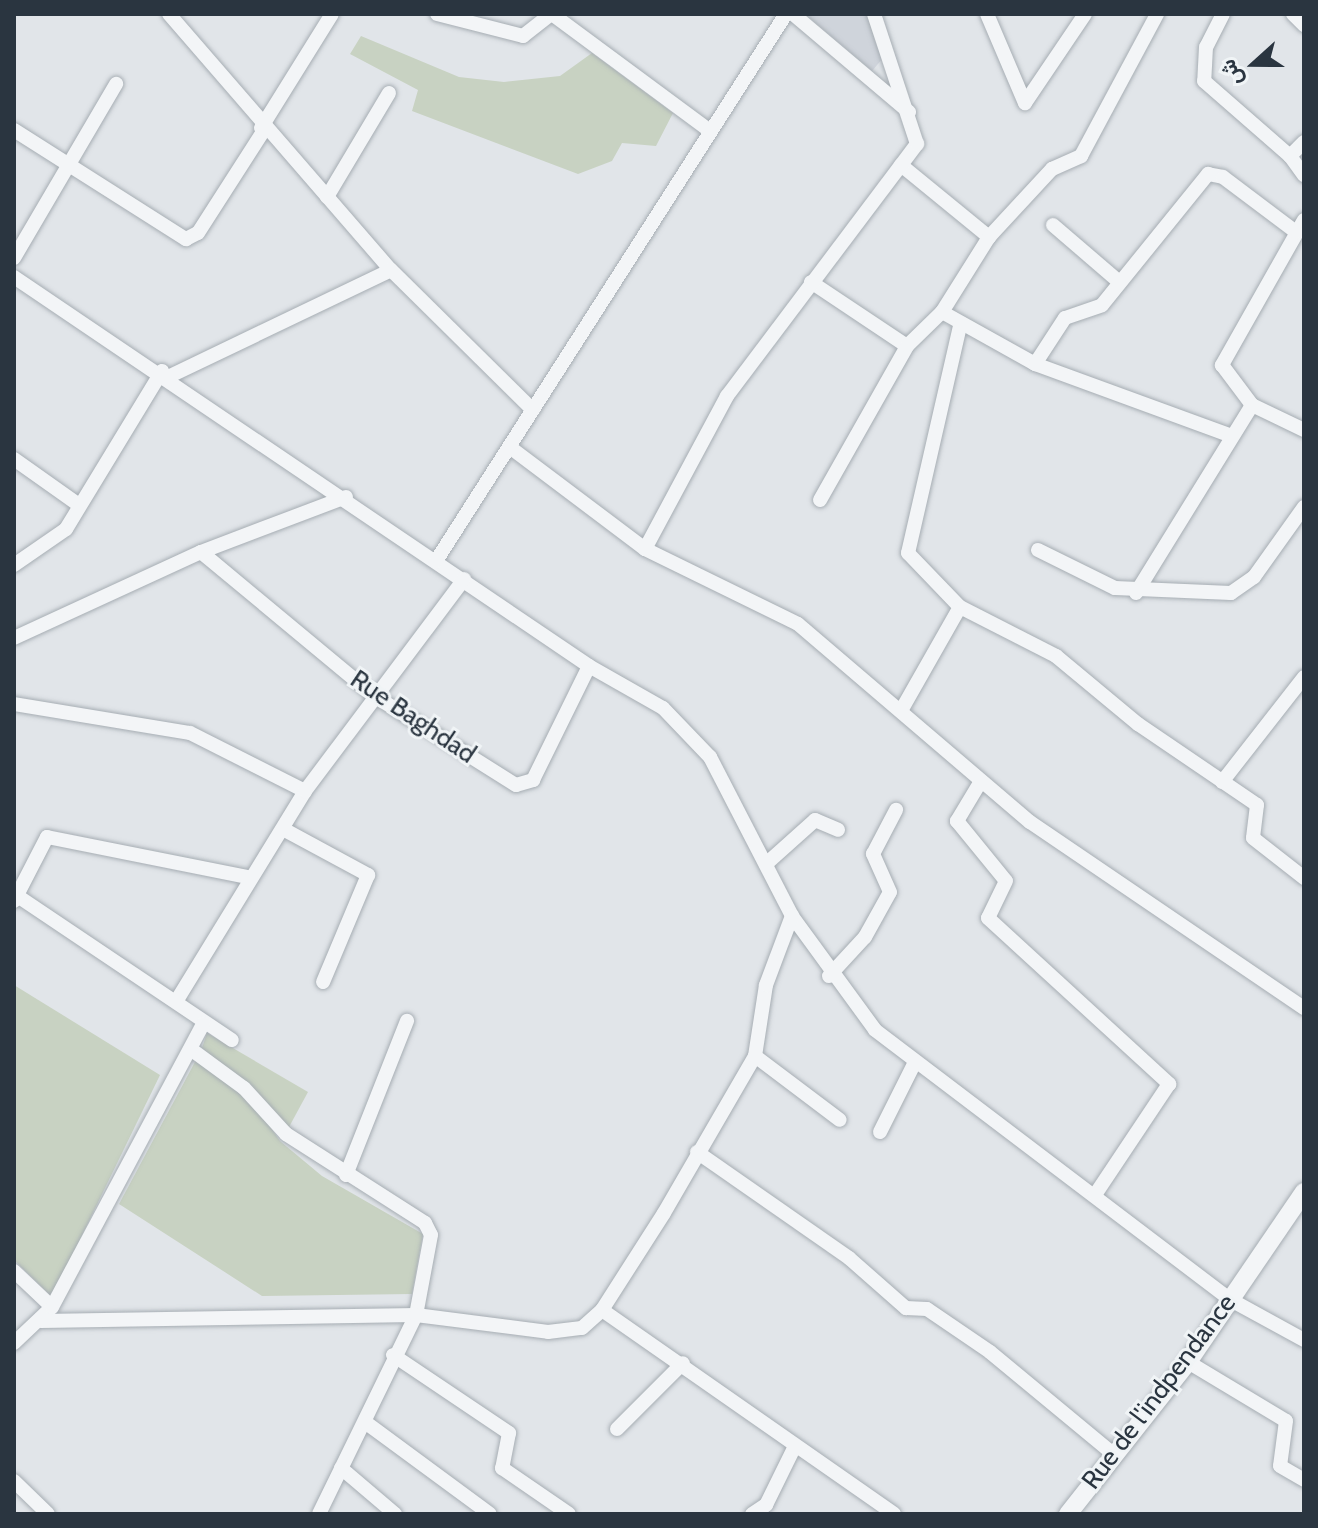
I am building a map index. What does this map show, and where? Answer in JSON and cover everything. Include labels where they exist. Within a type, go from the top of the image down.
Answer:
[{"type":"street","points":[[169,14],[263,129],[391,270],[533,410]]},
{"type":"street","points":[[14,130],[190,239],[263,129],[332,14]]},
{"type":"street","points":[[437,14],[523,36],[552,14],[710,131]]},
{"type":"street","points":[[436,561],[786,14]]},
{"type":"street","points":[[793,14],[911,113]]},
{"type":"street","points":[[645,549],[727,396],[919,140],[874,14]]},
{"type":"street","points":[[991,18],[1025,103],[1085,14]]},
{"type":"street","points":[[820,500],[907,346],[942,312],[989,237],[1052,169],[1081,156],[1157,14]]},
{"type":"street","points":[[1223,14],[1206,47],[1204,81],[1290,156],[1304,175]]},
{"type":"street","points":[[1293,14],[1304,25]]},
{"type":"street","points":[[14,258],[116,84]]},
{"type":"street","points":[[327,197],[389,93]]},
{"type":"street","points":[[1290,156],[1304,142]]},
{"type":"street","points":[[901,165],[989,237]]},
{"type":"street","points":[[1035,364],[1065,318],[1097,309],[1211,173],[1300,226],[1225,353],[1223,373],[1252,405],[1304,430]]},
{"type":"street","points":[[1053,225],[1118,281]]},
{"type":"street","points":[[14,565],[58,539],[166,373],[391,270]]},
{"type":"street","points":[[14,277],[166,373],[589,666],[684,727],[710,757],[792,916],[829,976],[875,1030],[1231,1300],[1304,1340]]},
{"type":"street","points":[[811,282],[907,346]]},
{"type":"street","points":[[942,312],[960,326],[1035,364],[1229,435]]},
{"type":"street","points":[[960,326],[906,548],[960,607],[1056,656],[1259,808],[1251,828],[1257,844],[1304,878]]},
{"type":"street","points":[[1136,593],[1229,435],[1252,405]]},
{"type":"street","points":[[511,448],[645,549],[798,624],[902,709],[981,781],[1098,872],[1304,1008]]},
{"type":"street","points":[[14,459],[79,505]]},
{"type":"street","points":[[14,638],[201,552],[346,497]]},
{"type":"street","points":[[1038,550],[1084,577],[1136,593],[1215,595],[1245,588],[1304,507]]},
{"type":"street","name":"Rue Baghdad","points":[[201,552],[373,695],[516,785],[533,780],[589,666]]},
{"type":"street","points":[[177,1000],[248,877],[283,829],[305,791],[373,695],[464,579]]},
{"type":"street","points":[[902,709],[960,607]]},
{"type":"street","points":[[1222,782],[1304,677]]},
{"type":"street","points":[[14,704],[190,733],[305,791]]},
{"type":"street","points":[[981,781],[957,821],[1006,881],[988,918],[1169,1084],[1095,1195]]},
{"type":"street","points":[[829,976],[865,937],[890,892],[873,854],[896,810]]},
{"type":"street","points":[[766,864],[815,820],[838,830]]},
{"type":"street","points":[[283,829],[368,875],[323,982]]},
{"type":"street","points":[[232,1040],[203,1024],[177,1000],[15,898],[47,837],[248,877]]},
{"type":"street","points":[[41,1321],[416,1315],[548,1332],[579,1329],[602,1310],[755,1056],[766,985],[792,916]]},
{"type":"street","points":[[346,1175],[407,1021]]},
{"type":"street","points":[[14,1343],[41,1321],[52,1307],[192,1050],[203,1024]]},
{"type":"street","points":[[192,1050],[244,1088],[286,1134],[429,1228],[416,1315],[393,1355],[365,1422],[319,1514]]},
{"type":"street","points":[[755,1056],[840,1120]]},
{"type":"street","points":[[880,1132],[915,1062]]},
{"type":"street","points":[[697,1152],[849,1258],[906,1308],[927,1309],[990,1352],[1111,1452]]},
{"type":"street","name":"Rue de l'indpendance","points":[[1068,1514],[1111,1452],[1188,1362],[1304,1192]]},
{"type":"street","points":[[14,1271],[52,1307]]},
{"type":"street","points":[[602,1310],[683,1363],[894,1514]]},
{"type":"street","points":[[393,1355],[509,1433],[502,1468],[569,1514]]},
{"type":"street","points":[[1188,1362],[1286,1421],[1280,1466],[1304,1480]]},
{"type":"street","points":[[617,1429],[683,1363]]},
{"type":"street","points":[[365,1422],[490,1514]]},
{"type":"street","points":[[752,1514],[766,1505],[795,1446]]},
{"type":"street","points":[[341,1468],[395,1514]]},
{"type":"street","points":[[14,1481],[48,1514]]},
{"type":"shaded area","points":[[805,14],[866,14],[883,58],[872,71]]},
{"type":"green space","points":[[361,36],[459,77],[504,82],[560,76],[592,53],[673,113],[656,146],[622,143],[612,161],[578,174],[412,111],[418,90],[350,54]]},
{"type":"green space","points":[[14,985],[160,1075],[52,1297],[14,1260]]},
{"type":"green space","points":[[207,1033],[308,1092],[289,1127],[202,1048]]},
{"type":"green space","points":[[196,1060],[251,1099],[280,1141],[322,1176],[423,1234],[412,1294],[262,1296],[119,1204]]}]
